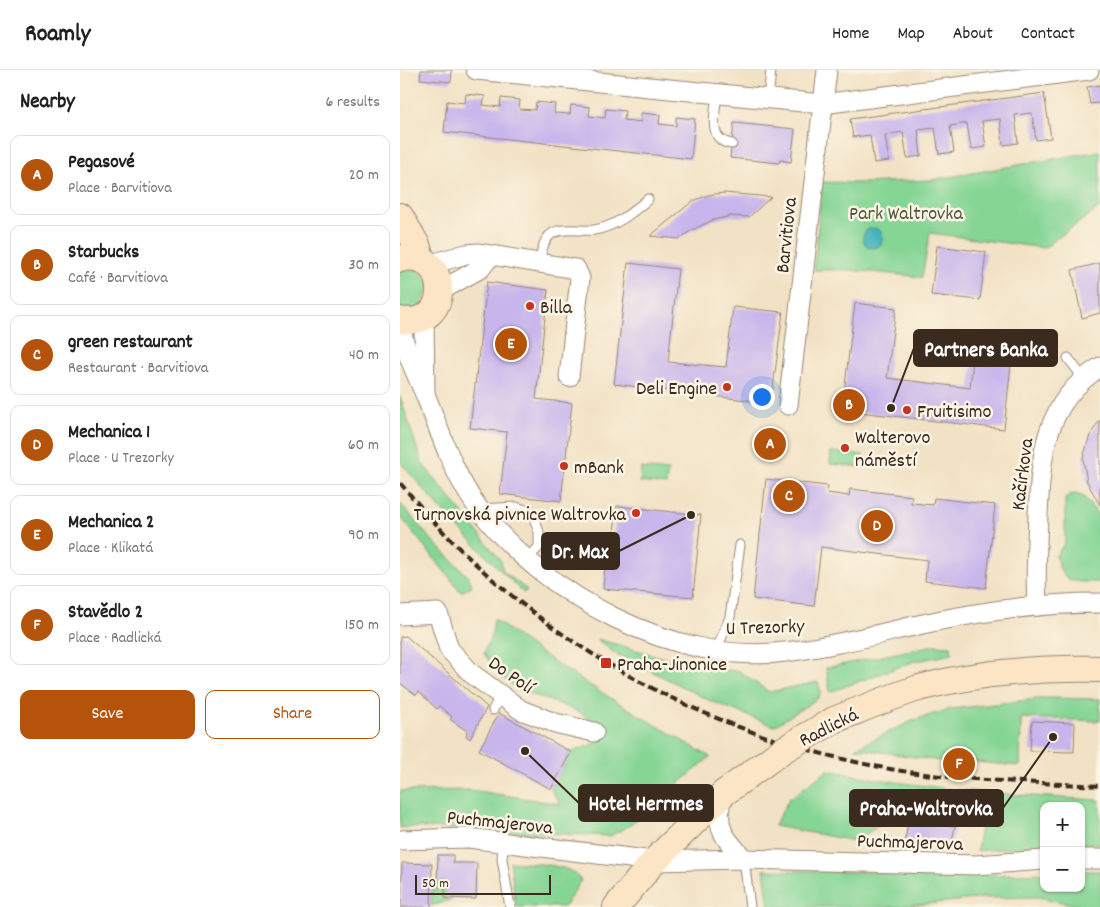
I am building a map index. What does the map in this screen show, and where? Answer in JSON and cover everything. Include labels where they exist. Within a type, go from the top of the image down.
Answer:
[{"type":"main road","points":[[400,216],[417,245],[417,261],[435,272],[440,291],[433,311],[412,319]]},
{"type":"main road","name":"Radlická","points":[[616,907],[654,861],[723,795],[782,750],[834,720],[893,697],[950,681],[1014,671],[1100,669]]},
{"type":"street","points":[[476,70],[822,104],[1089,70]]},
{"type":"street","name":"Barvitiova","points":[[788,405],[827,70]]},
{"type":"street","points":[[417,261],[479,253],[573,268],[579,275],[570,377]]},
{"type":"street","points":[[440,291],[481,268],[490,256]]},
{"type":"street","name":"U Trezorky","points":[[412,319],[426,396]]},
{"type":"street","name":"U Trezorky","points":[[400,325],[405,352],[426,396],[448,456],[479,510],[526,560],[587,602],[621,621],[670,641],[716,651],[745,654],[784,652],[867,638],[954,618],[1037,606],[1100,603]]},
{"type":"street","name":"Kačírkova","points":[[1037,606],[1035,576],[1043,454],[1055,416],[1069,392],[1094,375]]},
{"type":"street","name":"Do Polí","points":[[400,615],[438,613],[449,649],[497,702],[555,723],[594,732]]},
{"type":"street","points":[[723,795],[718,815],[719,827],[724,837],[744,859]]},
{"type":"street","name":"Puchmajerova","points":[[400,840],[468,838],[654,861],[744,859],[976,865],[1040,860]]},
{"type":"street","points":[[1085,858],[1100,859]]},
{"type":"lane","points":[[768,100],[771,70]]},
{"type":"lane","points":[[717,95],[714,128],[718,140],[723,143],[732,144]]},
{"type":"lane","points":[[539,263],[546,240],[554,233],[565,229],[594,230],[620,221],[648,199]]},
{"type":"lane","points":[[1068,358],[1094,375]]},
{"type":"lane","points":[[479,510],[516,507],[532,512],[539,532],[538,547],[526,560]]},
{"type":"lane","points":[[716,651],[730,617],[740,545]]},
{"type":"lane","points":[[503,842],[502,859],[510,907]]},
{"type":"lane","points":[[744,859],[750,907]]},
{"type":"green space","name":"Park Waltrovka","points":[[1100,151],[1100,207],[1044,248],[930,233],[922,277],[850,270],[814,270],[822,182],[862,183],[931,180]]},
{"type":"green space","points":[[416,269],[430,283],[421,308],[400,309],[400,270]]},
{"type":"green space","points":[[400,396],[422,463],[501,561],[503,571],[527,590],[523,593],[447,516],[400,462]]},
{"type":"green space","points":[[831,452],[863,455],[861,467],[830,464]]},
{"type":"green space","points":[[641,468],[668,471],[666,485],[640,482]]},
{"type":"green space","points":[[1076,494],[1084,497],[1100,517],[1100,582],[1071,580],[1062,572],[1056,556],[1065,542],[1065,499],[1069,495]]},
{"type":"green space","points":[[400,503],[427,535],[469,577],[472,586],[461,592],[400,516]]},
{"type":"green space","points":[[494,619],[546,657],[710,757],[629,826],[610,836],[400,828],[400,791],[471,790],[560,804],[551,789],[571,752],[597,743],[602,728],[582,714],[520,690],[493,666],[484,653],[492,633]]},
{"type":"green space","points":[[597,639],[672,660],[714,669],[739,671],[769,692],[818,682],[821,693],[817,699],[774,726],[711,701],[613,652]]},
{"type":"green space","points":[[934,645],[951,646],[952,654],[912,662],[830,692],[826,668]]},
{"type":"green space","points":[[1047,698],[1100,699],[1100,721],[1021,718],[1020,766],[976,762],[968,757],[953,756],[946,762],[856,748],[914,720],[951,709]]},
{"type":"green space","points":[[828,770],[930,787],[1100,800],[1100,844],[1085,843],[1085,802],[1040,802],[1040,845],[977,851],[981,827],[947,807],[907,808],[855,841],[774,826],[789,799]]},
{"type":"green space","points":[[510,862],[560,867],[569,870],[581,881],[564,907],[516,907]]},
{"type":"green space","points":[[764,870],[983,875],[1040,873],[1040,892],[1085,892],[1085,871],[1100,871],[1100,907],[1085,907],[1038,897],[986,898],[896,907],[769,907]]},
{"type":"green space","points":[[437,881],[445,881],[445,898],[456,898],[431,906],[432,890],[437,890]]},
{"type":"water","points":[[873,228],[880,231],[883,238],[880,245],[873,248],[866,245],[863,238],[866,231]]},
{"type":"building","points":[[421,70],[452,70],[451,82],[420,79]]},
{"type":"building","points":[[1100,85],[1100,103],[1090,104],[1087,87]]},
{"type":"building","points":[[1044,93],[1051,138],[1036,140],[1032,113],[1015,115],[1018,143],[1003,145],[1000,119],[982,121],[986,147],[971,149],[967,123],[950,126],[954,152],[939,154],[935,128],[918,130],[921,156],[907,158],[903,132],[885,135],[889,161],[874,163],[870,135],[853,137],[850,119]]},
{"type":"building","points":[[466,94],[485,96],[483,105],[500,107],[501,98],[520,100],[519,109],[535,110],[536,102],[555,104],[554,113],[570,114],[571,105],[590,107],[589,116],[605,118],[606,109],[625,111],[624,120],[641,122],[641,113],[660,115],[659,124],[676,126],[676,117],[695,119],[691,159],[444,132],[447,101],[465,103]]},
{"type":"building","points":[[734,123],[795,129],[791,162],[780,160],[779,163],[730,158]]},
{"type":"building","points":[[724,193],[771,197],[749,217],[731,216],[713,220],[692,230],[679,239],[650,236],[693,201],[708,195]]},
{"type":"building","points":[[937,246],[986,252],[980,300],[931,295]]},
{"type":"building","points":[[628,263],[678,269],[668,362],[726,367],[733,307],[783,312],[771,403],[614,384]]},
{"type":"building","points":[[1100,263],[1100,313],[1082,318],[1072,270]]},
{"type":"building","points":[[487,282],[548,290],[536,399],[572,403],[561,501],[500,494],[507,432],[470,428]]},
{"type":"building","points":[[855,303],[896,308],[887,378],[970,388],[975,342],[1013,346],[1004,429],[842,410]]},
{"type":"building","points":[[1100,420],[1100,505],[1087,482],[1083,458],[1090,435]]},
{"type":"building","points":[[766,479],[828,486],[827,493],[849,496],[850,489],[912,496],[911,503],[933,505],[934,498],[995,505],[986,588],[925,581],[927,560],[821,547],[814,606],[753,599]]},
{"type":"building","points":[[617,506],[701,515],[693,597],[603,589],[605,567],[610,568]]},
{"type":"building","points":[[406,636],[487,707],[470,739],[466,736],[467,731],[450,719],[452,717],[439,706],[437,709],[419,692],[416,695],[400,683],[400,637]]},
{"type":"building","points":[[499,713],[571,752],[551,789],[479,750]]},
{"type":"building","points":[[1032,721],[1075,723],[1074,752],[1030,751]]},
{"type":"building","points":[[954,759],[972,760],[971,770],[954,769]]},
{"type":"building","points":[[921,815],[931,817],[932,822],[955,826],[951,848],[905,840],[909,818],[920,820]]},
{"type":"building","points":[[438,855],[453,855],[453,863],[477,863],[476,899],[445,898],[445,881],[437,881]]},
{"type":"building","points":[[402,863],[432,864],[431,907],[401,907]]},
{"type":"railway","points":[[400,483],[458,547],[523,605],[570,639],[619,670],[670,697],[723,721],[777,741],[833,757],[890,769],[968,779],[1100,786]]},
{"type":"place","name":"Billa","points":[[530,306]]},
{"type":"place","name":"Mechanica 2","points":[[511,344]]},
{"type":"place","name":"Deli Engine","points":[[727,387]]},
{"type":"place","name":"Starbucks","points":[[849,405]]},
{"type":"place","name":"Partners Banka","points":[[891,408]]},
{"type":"place","name":"Fruitisimo","points":[[907,410]]},
{"type":"place","name":"Pegasové","points":[[770,444]]},
{"type":"place","name":"Walterovo náměstí","points":[[845,448]]},
{"type":"place","name":"mBank","points":[[564,466]]},
{"type":"place","name":"green restaurant","points":[[789,496]]},
{"type":"place","name":"Turnovská pivnice Waltrovka","points":[[636,513]]},
{"type":"place","name":"Dr. Max","points":[[691,515]]},
{"type":"place","name":"Mechanica 1","points":[[877,526]]},
{"type":"place","name":"Praha-Jinonice","points":[[606,663]]},
{"type":"place","name":"Praha-Waltrovka","points":[[1053,737]]},
{"type":"place","name":"Hotel Herrmes","points":[[525,751]]},
{"type":"place","name":"Stavědlo 2","points":[[959,764]]}]
